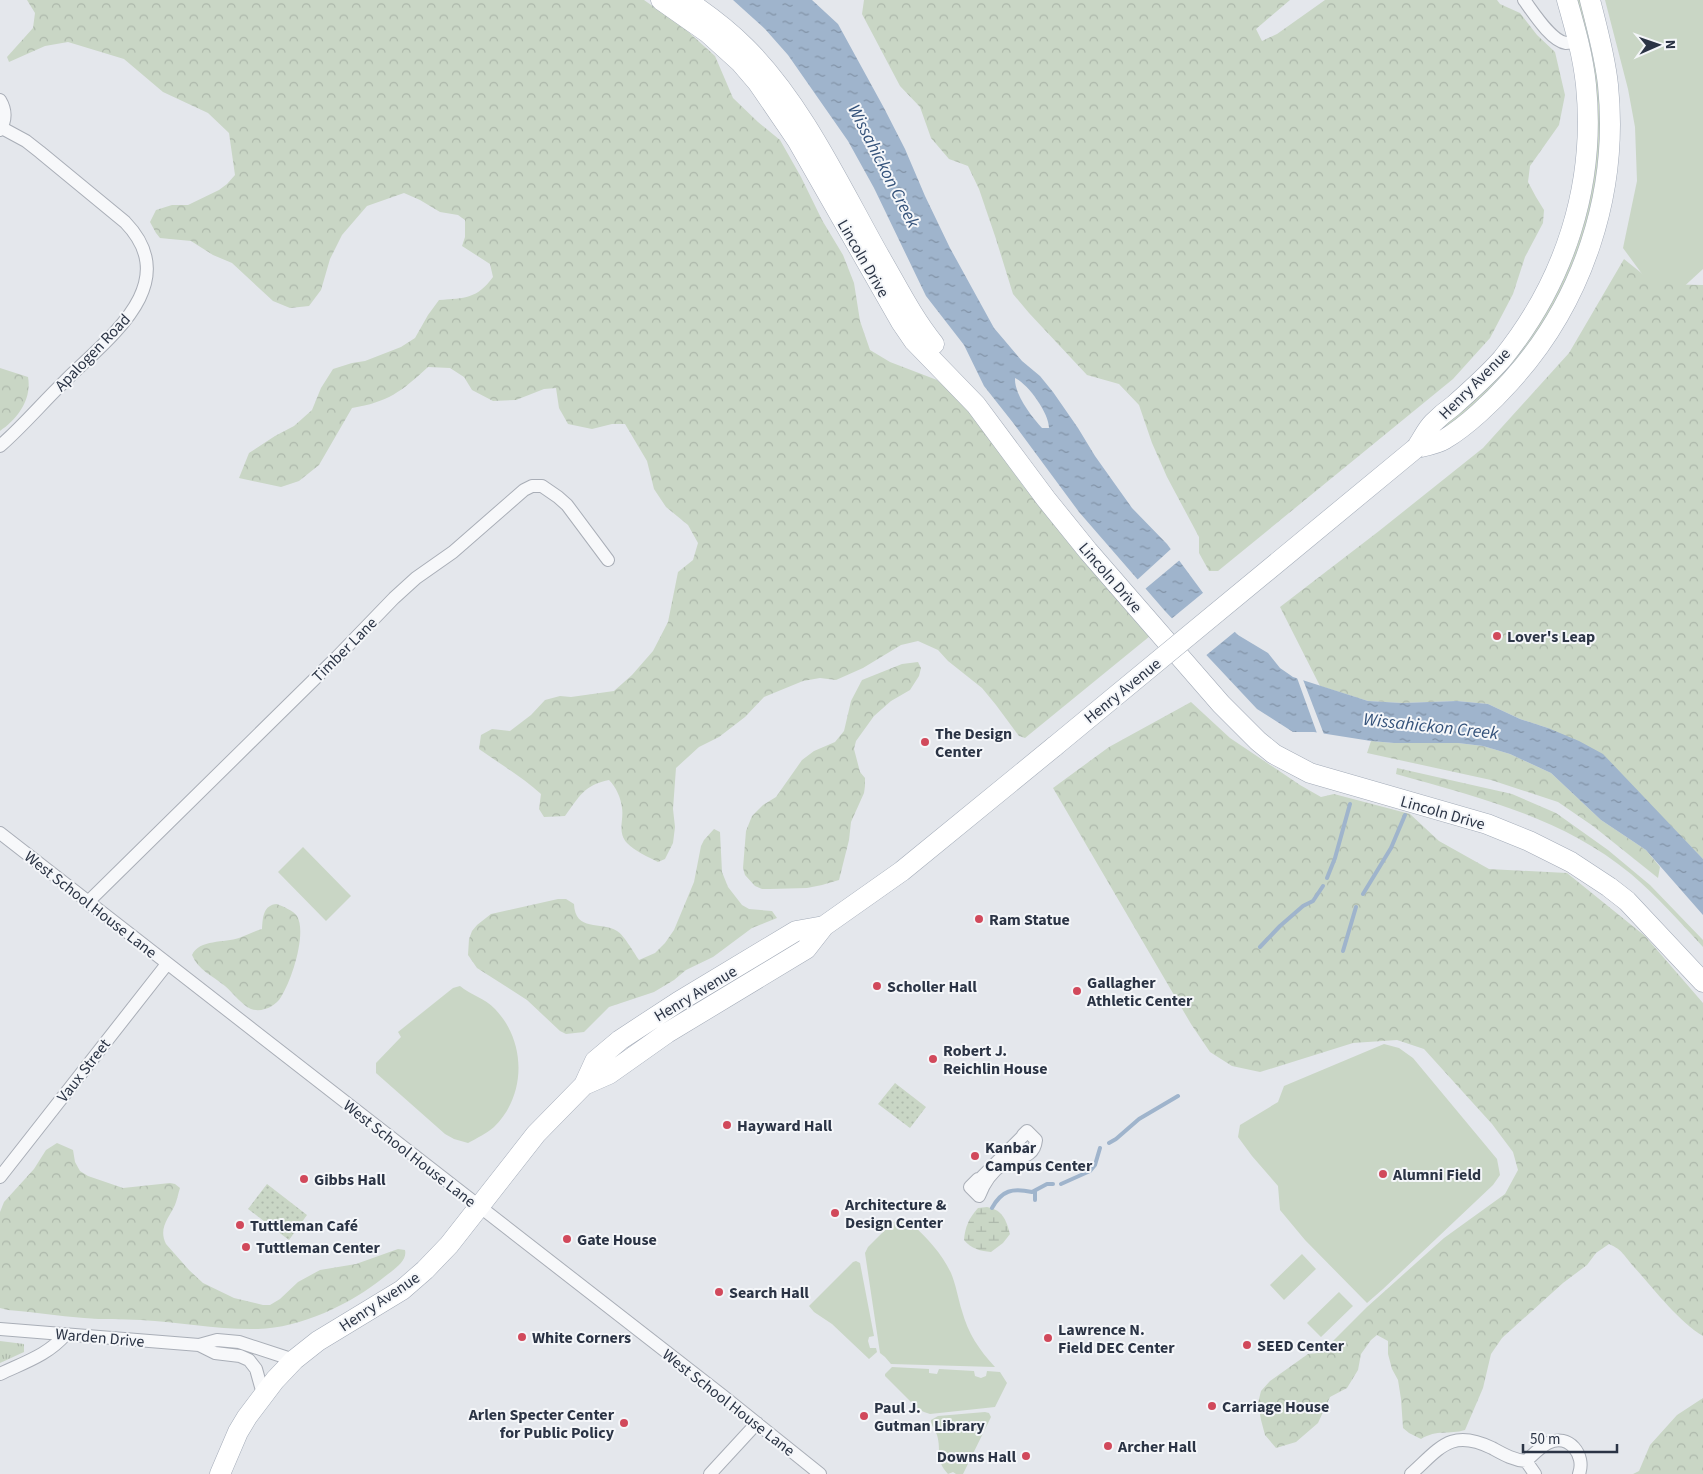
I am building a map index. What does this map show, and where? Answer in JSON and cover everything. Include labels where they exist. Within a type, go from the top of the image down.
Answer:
[{"type":"main road","name":"Lincoln Drive","points":[[661,0],[688,18],[724,47],[758,83],[797,140],[901,322],[914,341],[976,405],[1046,499],[1088,551],[1221,704],[1258,741],[1274,754],[1310,773],[1494,827],[1529,841],[1564,859],[1590,874],[1627,901],[1703,982]]},
{"type":"main road","name":"Lincoln Drive","points":[[686,0],[729,32],[746,48],[775,82],[817,145],[914,316],[927,335],[992,410],[1060,501],[1104,553],[1208,670],[1267,731],[1288,747],[1315,760],[1492,811],[1557,839],[1598,863],[1636,891],[1703,962]]},
{"type":"main road","name":"Henry Avenue","points":[[220,1474],[238,1432],[263,1394],[275,1380],[294,1360],[318,1341],[386,1300],[413,1281],[443,1252],[536,1134],[584,1084],[595,1061],[640,1026],[796,931],[824,926],[902,871],[1416,448],[1433,423],[1485,376],[1512,346],[1540,304],[1565,253],[1581,198],[1588,147],[1586,91],[1578,41],[1567,0]]},
{"type":"main road","name":"Henry Avenue","points":[[1416,448],[1444,440],[1476,415],[1505,388],[1529,360],[1550,330],[1583,267],[1599,214],[1610,139],[1606,70],[1590,0]]},
{"type":"street","points":[[1524,0],[1547,30],[1558,40],[1567,43],[1578,41]]},
{"type":"street","name":"Apalogen Road","points":[[0,100],[5,110],[5,119],[1,129],[20,137],[125,222],[140,241],[147,267],[144,289],[140,300],[126,319],[0,446]]},
{"type":"street","name":"Timber Lane","points":[[88,902],[409,585],[430,567],[453,552],[524,490],[532,486],[542,486],[558,497],[567,505],[608,560]]},
{"type":"street","name":"West School House Lane","points":[[0,833],[820,1474]]},
{"type":"street","name":"Vaux Street","points":[[0,1177],[167,964]]},
{"type":"street","points":[[1027,1131],[1036,1140],[1033,1151],[1027,1156],[1011,1160],[1000,1167],[988,1179],[979,1196],[970,1187],[1023,1135],[1027,1131]]},
{"type":"street","name":"Warden Drive","points":[[0,1329],[199,1345],[217,1340],[240,1342],[294,1360]]},
{"type":"street","points":[[0,1374],[46,1353],[58,1344],[66,1334]]},
{"type":"street","name":"Warden Drive","points":[[199,1345],[215,1353],[240,1356],[249,1360],[256,1369],[263,1394]]},
{"type":"street","points":[[710,1474],[757,1423]]},
{"type":"street","points":[[1411,1474],[1441,1447],[1452,1441],[1466,1440],[1474,1441],[1515,1459],[1526,1461],[1535,1474]]},
{"type":"street","points":[[1526,1461],[1546,1444],[1563,1441],[1574,1446],[1578,1452],[1582,1467],[1580,1474]]},
{"type":"green space","points":[[27,0],[644,0],[684,28],[715,56],[733,98],[780,140],[822,220],[843,255],[854,283],[860,321],[870,350],[890,362],[937,380],[966,406],[1024,487],[1150,636],[1025,738],[1019,736],[982,688],[948,661],[938,650],[918,641],[901,645],[863,668],[836,680],[820,678],[803,681],[764,697],[745,717],[719,737],[699,747],[676,768],[673,843],[665,859],[658,862],[634,849],[624,839],[622,835],[621,800],[609,780],[594,785],[583,793],[565,816],[544,817],[539,809],[541,794],[519,776],[479,749],[481,735],[492,729],[510,731],[531,715],[545,700],[560,696],[571,697],[614,691],[632,675],[653,651],[668,622],[678,572],[693,560],[698,543],[688,525],[666,507],[654,489],[647,461],[625,424],[612,424],[592,429],[568,424],[559,408],[556,388],[544,389],[516,400],[493,401],[472,390],[464,377],[450,368],[428,367],[393,395],[375,403],[352,408],[319,465],[299,481],[281,487],[239,478],[249,453],[294,426],[312,410],[321,388],[333,369],[365,361],[401,347],[415,338],[439,300],[463,298],[481,290],[493,277],[490,264],[462,246],[465,237],[465,220],[458,215],[440,212],[404,193],[367,206],[342,235],[330,259],[321,290],[309,306],[290,308],[273,301],[232,263],[213,255],[191,241],[160,238],[150,222],[156,210],[172,205],[188,205],[219,190],[235,175],[229,133],[208,113],[163,92],[124,59],[68,42],[45,46],[9,62],[7,57],[33,28],[35,13]]},
{"type":"green space","points":[[864,0],[1290,0],[1256,29],[1262,41],[1277,34],[1325,0],[1497,0],[1500,4],[1520,13],[1537,35],[1555,52],[1565,95],[1559,125],[1530,166],[1528,182],[1544,210],[1543,223],[1525,257],[1513,294],[1490,338],[1453,379],[1218,571],[1209,571],[1199,553],[1199,537],[1167,477],[1152,443],[1139,405],[1119,384],[1087,375],[1013,294],[979,189],[968,166],[949,159],[931,138],[920,107],[900,86],[862,14]]},
{"type":"green space","points":[[1574,0],[1583,0],[1593,38],[1603,118],[1592,216],[1551,316],[1496,387],[1437,437],[1433,434],[1473,398],[1584,213]]},
{"type":"green space","points":[[1605,0],[1703,0],[1703,269],[1678,292],[1669,296],[1645,278],[1623,248],[1637,181],[1635,127],[1628,89]]},
{"type":"green space","points":[[1624,259],[1655,284],[1703,285],[1703,859],[1624,778],[1548,728],[1520,719],[1488,704],[1457,701],[1402,703],[1368,701],[1320,686],[1280,607],[1483,448],[1569,353]]},
{"type":"green space","points":[[0,368],[28,377],[29,385],[26,401],[22,408],[13,421],[0,431]]},
{"type":"green space","points":[[918,662],[921,668],[919,676],[910,690],[891,701],[874,716],[856,741],[854,749],[860,772],[865,778],[865,786],[864,793],[851,822],[849,840],[839,880],[807,888],[762,889],[755,886],[745,875],[743,868],[746,831],[752,816],[763,805],[776,797],[802,760],[814,751],[835,742],[844,731],[851,701],[862,680],[902,664]]},
{"type":"green space","points":[[1191,702],[1230,738],[1321,797],[1334,794],[1410,814],[1439,841],[1489,869],[1567,873],[1645,936],[1703,1003],[1703,1336],[1676,1314],[1623,1254],[1609,1244],[1596,1253],[1587,1265],[1563,1283],[1502,1338],[1491,1354],[1483,1388],[1465,1430],[1432,1434],[1421,1439],[1403,1428],[1398,1380],[1392,1369],[1388,1354],[1388,1341],[1377,1335],[1361,1354],[1358,1370],[1347,1388],[1330,1397],[1318,1423],[1296,1442],[1276,1448],[1265,1435],[1258,1403],[1261,1391],[1270,1381],[1308,1354],[1318,1353],[1329,1345],[1367,1307],[1444,1238],[1505,1194],[1518,1170],[1513,1152],[1492,1124],[1424,1049],[1397,1040],[1353,1043],[1260,1072],[1232,1066],[1210,1052],[1191,1024],[1053,788],[1109,747]]},
{"type":"green space","points":[[1371,741],[1458,743],[1483,746],[1510,754],[1551,773],[1601,820],[1646,850],[1660,867],[1658,878],[1593,826],[1558,802],[1491,780],[1367,753]]},
{"type":"green space","points":[[1397,768],[1512,794],[1556,813],[1608,850],[1650,885],[1703,940],[1703,947],[1641,882],[1605,854],[1577,838],[1519,812],[1489,801],[1396,774]]},
{"type":"green space","points":[[714,829],[720,832],[722,872],[728,887],[742,905],[749,909],[772,911],[777,918],[752,928],[713,957],[686,970],[654,992],[609,1007],[584,1032],[566,1034],[560,1031],[527,1000],[477,968],[468,955],[469,939],[472,931],[491,914],[558,899],[566,899],[574,904],[575,913],[584,922],[611,928],[620,933],[639,960],[655,953],[674,930],[694,882],[701,846]]},
{"type":"green space","points":[[303,847],[351,896],[326,921],[278,872]]},
{"type":"green space","points":[[277,904],[297,916],[300,924],[300,933],[297,956],[290,980],[279,1000],[268,1008],[255,1010],[244,1005],[225,986],[202,969],[192,955],[200,946],[213,942],[233,940],[262,929],[263,916],[266,909]]},
{"type":"green space","points":[[460,986],[491,1005],[505,1022],[513,1036],[518,1068],[517,1084],[505,1114],[494,1127],[468,1143],[445,1134],[376,1073],[376,1063],[401,1037],[398,1032],[453,988]]},
{"type":"green space","name":"Alumni Field","points":[[1384,1044],[1399,1048],[1413,1058],[1497,1159],[1500,1175],[1493,1185],[1367,1303],[1305,1240],[1280,1210],[1278,1186],[1238,1137],[1240,1125],[1278,1102],[1284,1086]]},
{"type":"green space","points":[[895,1083],[926,1107],[910,1128],[878,1104]]},
{"type":"green space","points":[[57,1143],[73,1150],[75,1162],[80,1171],[88,1176],[123,1188],[170,1183],[180,1188],[175,1205],[164,1228],[163,1233],[166,1244],[203,1283],[234,1298],[270,1305],[280,1299],[298,1282],[320,1270],[356,1264],[398,1249],[405,1250],[404,1258],[394,1269],[356,1297],[324,1313],[274,1328],[229,1328],[156,1321],[91,1319],[0,1308],[0,1212],[4,1202],[34,1169],[46,1150]]},
{"type":"green space","points":[[267,1184],[307,1215],[289,1240],[248,1209]]},
{"type":"green space","points":[[978,1208],[992,1208],[1003,1216],[1010,1234],[1003,1243],[991,1252],[976,1249],[964,1240],[966,1227],[972,1215]]},
{"type":"green space","points":[[902,1220],[910,1228],[913,1225],[919,1230],[943,1259],[953,1278],[964,1319],[971,1334],[979,1348],[995,1367],[891,1364],[880,1353],[865,1253],[868,1247],[893,1222]]},
{"type":"green space","points":[[1302,1254],[1316,1269],[1284,1300],[1270,1285]]},
{"type":"green space","points":[[856,1261],[860,1263],[874,1336],[869,1337],[868,1341],[870,1348],[876,1348],[877,1352],[869,1359],[832,1324],[814,1312],[809,1306]]},
{"type":"green space","points":[[1339,1292],[1353,1306],[1321,1337],[1307,1323]]},
{"type":"green space","points":[[0,1341],[24,1344],[24,1352],[0,1363]]},
{"type":"green space","points":[[892,1367],[929,1369],[929,1373],[937,1374],[939,1369],[974,1371],[975,1376],[981,1378],[986,1376],[987,1371],[1000,1372],[1007,1383],[995,1407],[930,1414],[918,1409],[885,1376]]},
{"type":"green space","points":[[1703,1398],[1703,1474],[1633,1474],[1639,1471],[1650,1445],[1677,1415]]},
{"type":"green space","points":[[989,1413],[991,1417],[963,1474],[953,1472],[948,1474],[941,1464],[937,1435],[931,1420],[938,1416]]},
{"type":"water","name":"Wissahickon Creek","points":[[733,0],[812,0],[838,24],[905,149],[950,248],[994,328],[1022,361],[1040,376],[1053,392],[1132,508],[1167,544],[1223,620],[1238,635],[1268,653],[1280,668],[1293,677],[1368,701],[1402,703],[1457,701],[1488,704],[1520,719],[1579,741],[1603,754],[1703,859],[1703,915],[1646,850],[1601,820],[1551,773],[1510,754],[1483,746],[1458,743],[1394,743],[1314,732],[1293,732],[1257,709],[1165,611],[1079,512],[984,386],[964,345],[926,296],[874,188],[848,141],[788,55],[765,29]],"holes":[[[1015,378],[1020,381],[1042,407],[1049,428],[1042,428],[1024,405],[1017,391]]]},
{"type":"pier","points":[[1172,548],[1181,559],[1145,589],[1137,580]]},
{"type":"pier","points":[[1204,592],[1225,619],[1237,630],[1204,657],[1170,620]]},
{"type":"pier","points":[[1296,675],[1302,677],[1325,737],[1318,736]]},
{"type":"waterway","points":[[1327,878],[1335,858],[1350,804]]},
{"type":"waterway","points":[[1363,894],[1391,848],[1405,815]]},
{"type":"waterway","points":[[1260,947],[1303,906],[1313,901],[1323,886]]},
{"type":"waterway","points":[[1343,951],[1356,907]]},
{"type":"waterway","points":[[1109,1143],[1139,1119],[1178,1096]]},
{"type":"waterway","points":[[1061,1184],[1090,1171],[1095,1165],[1100,1148]]},
{"type":"waterway","points":[[992,1208],[1000,1197],[1008,1192],[1019,1190],[1032,1192],[1047,1184],[1053,1184]]},
{"type":"waterway","points":[[1035,1191],[1035,1200]]},
{"type":"place","name":"Lover's Leap","points":[[1497,636]]},
{"type":"place","name":"The Design Center","points":[[925,742]]},
{"type":"place","name":"Ram Statue","points":[[979,919]]},
{"type":"place","name":"Scholler Hall","points":[[877,986]]},
{"type":"place","name":"Gallagher Athletic Center","points":[[1077,991]]},
{"type":"place","name":"Robert J. Reichlin House","points":[[933,1059]]},
{"type":"place","name":"Hayward Hall","points":[[727,1125]]},
{"type":"place","name":"Kanbar Campus Center","points":[[975,1156]]},
{"type":"place","name":"Alumni Field","points":[[1383,1174]]},
{"type":"place","name":"Gibbs Hall","points":[[304,1179]]},
{"type":"place","name":"Architecture & Design Center","points":[[835,1213]]},
{"type":"place","name":"Tuttleman Café","points":[[240,1225]]},
{"type":"place","name":"Gate House","points":[[567,1239]]},
{"type":"place","name":"Tuttleman Center","points":[[246,1247]]},
{"type":"place","name":"Search Hall","points":[[719,1292]]},
{"type":"place","name":"White Corners","points":[[522,1337]]},
{"type":"place","name":"Lawrence N. Field DEC Center","points":[[1048,1338]]},
{"type":"place","name":"SEED Center","points":[[1247,1345]]},
{"type":"place","name":"Carriage House","points":[[1212,1406]]},
{"type":"place","name":"Paul J. Gutman Library","points":[[864,1416]]},
{"type":"place","name":"Arlen Specter Center for Public Policy","points":[[624,1423]]},
{"type":"place","name":"Archer Hall","points":[[1108,1446]]},
{"type":"place","name":"Downs Hall","points":[[1026,1456]]}]
